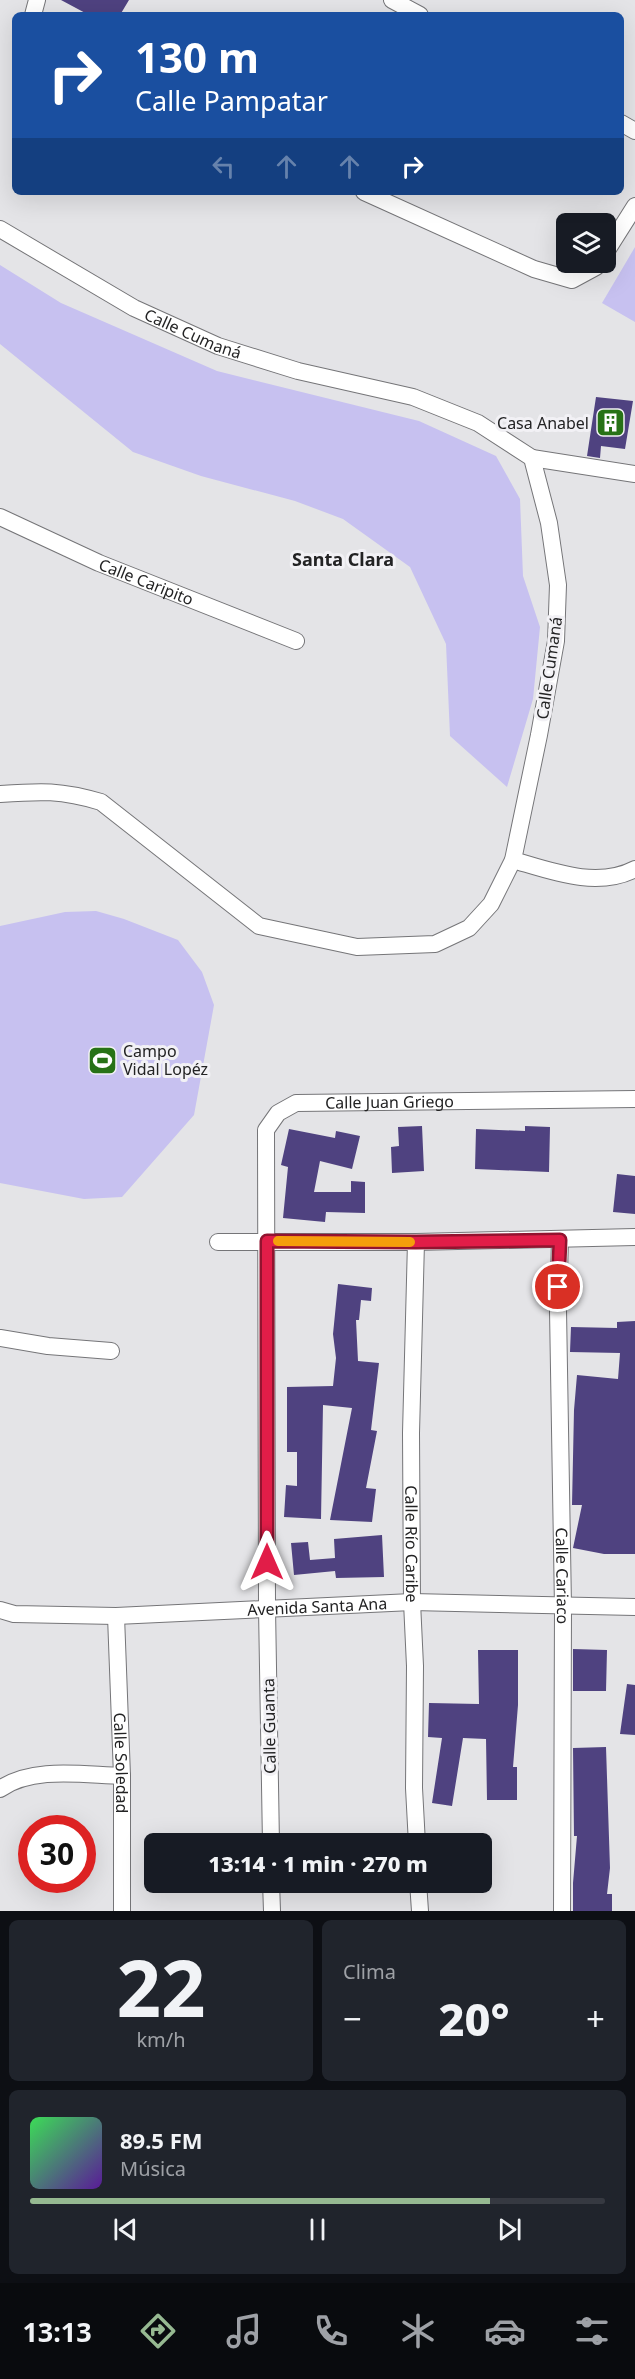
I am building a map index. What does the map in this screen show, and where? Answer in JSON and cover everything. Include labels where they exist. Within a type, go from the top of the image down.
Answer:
[{"type":"street","points":[[392,0],[414,12]]},
{"type":"street","points":[[370,195],[534,269],[572,280],[585,273]]},
{"type":"street","points":[[616,236],[635,206]]},
{"type":"street","name":"Calle Cumaná","points":[[0,229],[134,308],[218,346],[298,371],[414,397],[478,423],[532,458],[549,523],[558,585],[556,641],[513,860],[491,904],[470,928],[435,944],[357,947],[259,926],[101,802],[70,793],[43,790],[0,794]]},
{"type":"street","points":[[532,458],[635,474]]},
{"type":"street","name":"Calle Caripito","points":[[0,517],[109,567],[296,641]]},
{"type":"street","points":[[513,860],[553,872],[603,879],[626,874],[635,869]]},
{"type":"street","name":"Calle Juan Griego","points":[[267,1608],[266,1130],[278,1113],[296,1103],[635,1099]]},
{"type":"street","points":[[218,1242],[416,1242],[635,1237]]},
{"type":"street","name":"Calle Cariaco","points":[[560,1240],[558,1310],[563,1607],[562,1911]]},
{"type":"street","name":"Calle Río Caribe","points":[[416,1242],[411,1433],[412,1602],[415,1666],[414,1788],[416,1833]]},
{"type":"street","points":[[0,1338],[48,1346],[111,1351]]},
{"type":"street","name":"Avenida Santa Ana","points":[[0,1610],[14,1614],[116,1616],[412,1602],[635,1607]]},
{"type":"street","name":"Calle Guanta","points":[[267,1608],[271,1833]]},
{"type":"street","name":"Calle Soledad","points":[[116,1616],[122,1776],[122,1911]]},
{"type":"street","points":[[0,1789],[13,1780],[56,1774],[122,1776]]},
{"type":"street","points":[[271,1893],[272,1911]]},
{"type":"street","points":[[419,1893],[420,1911]]},
{"type":"shaded area","points":[[635,247],[635,322],[602,303]]},
{"type":"shaded area","points":[[0,265],[61,303],[217,371],[419,421],[496,456],[520,499],[523,576],[540,627],[533,699],[507,787],[450,736],[446,644],[410,567],[343,519],[295,501],[201,476],[133,452],[0,344]]},
{"type":"shaded area","name":"Campo Vidal Lopéz","points":[[96,911],[178,940],[202,972],[214,1005],[194,1115],[122,1197],[84,1199],[0,1183],[0,926],[65,912]]},
{"type":"building","points":[[61,0],[129,0],[122,12],[83,12]]},
{"type":"building","name":"Casa Anabel","points":[[596,397],[633,401],[625,449],[601,446],[600,458],[587,456]]},
{"type":"building","points":[[422,1126],[424,1171],[392,1173],[391,1147],[399,1146],[398,1127]]},
{"type":"building","points":[[525,1126],[550,1127],[549,1172],[475,1169],[476,1129],[525,1131]]},
{"type":"building","points":[[289,1129],[335,1138],[336,1131],[360,1136],[352,1169],[320,1161],[314,1192],[351,1192],[351,1181],[365,1182],[365,1213],[326,1212],[325,1222],[283,1218],[288,1167],[281,1165]]},
{"type":"building","points":[[617,1174],[635,1176],[635,1214],[613,1212]]},
{"type":"building","points":[[338,1284],[372,1288],[371,1301],[361,1300],[359,1320],[356,1320],[358,1361],[379,1363],[371,1430],[377,1431],[366,1488],[376,1489],[372,1522],[330,1520],[352,1408],[323,1405],[321,1519],[284,1517],[286,1485],[297,1486],[297,1452],[287,1452],[287,1387],[333,1386],[336,1358],[333,1334]]},
{"type":"building","points":[[635,1321],[635,1554],[604,1554],[573,1548],[582,1505],[572,1505],[577,1375],[618,1379],[620,1353],[570,1352],[571,1327],[617,1328],[617,1322]]},
{"type":"building","points":[[382,1535],[384,1577],[336,1578],[335,1571],[294,1575],[291,1543],[308,1542],[310,1560],[335,1558],[334,1539]]},
{"type":"building","points":[[573,1649],[607,1650],[606,1691],[573,1691]]},
{"type":"building","points":[[478,1650],[518,1650],[518,1705],[513,1767],[517,1767],[517,1800],[487,1800],[486,1739],[463,1738],[452,1806],[432,1803],[442,1738],[428,1737],[429,1703],[479,1704]]},
{"type":"building","points":[[627,1684],[635,1685],[635,1735],[620,1734]]},
{"type":"building","points":[[606,1747],[610,1868],[607,1894],[612,1894],[612,1911],[573,1911],[577,1836],[574,1836],[573,1748]]},
{"type":"slow traffic","points":[[278,1241],[410,1242]]},
{"type":"place","name":"Casa Anabel","points":[[610,423]]},
{"type":"place","name":"Campo Vidal Lopéz","points":[[102,1060]]},
{"type":"district","name":"Santa Clara","points":[[343,559]]},
{"type":"route","points":[[267,1562],[267,1241],[560,1240],[558,1287]]}]
